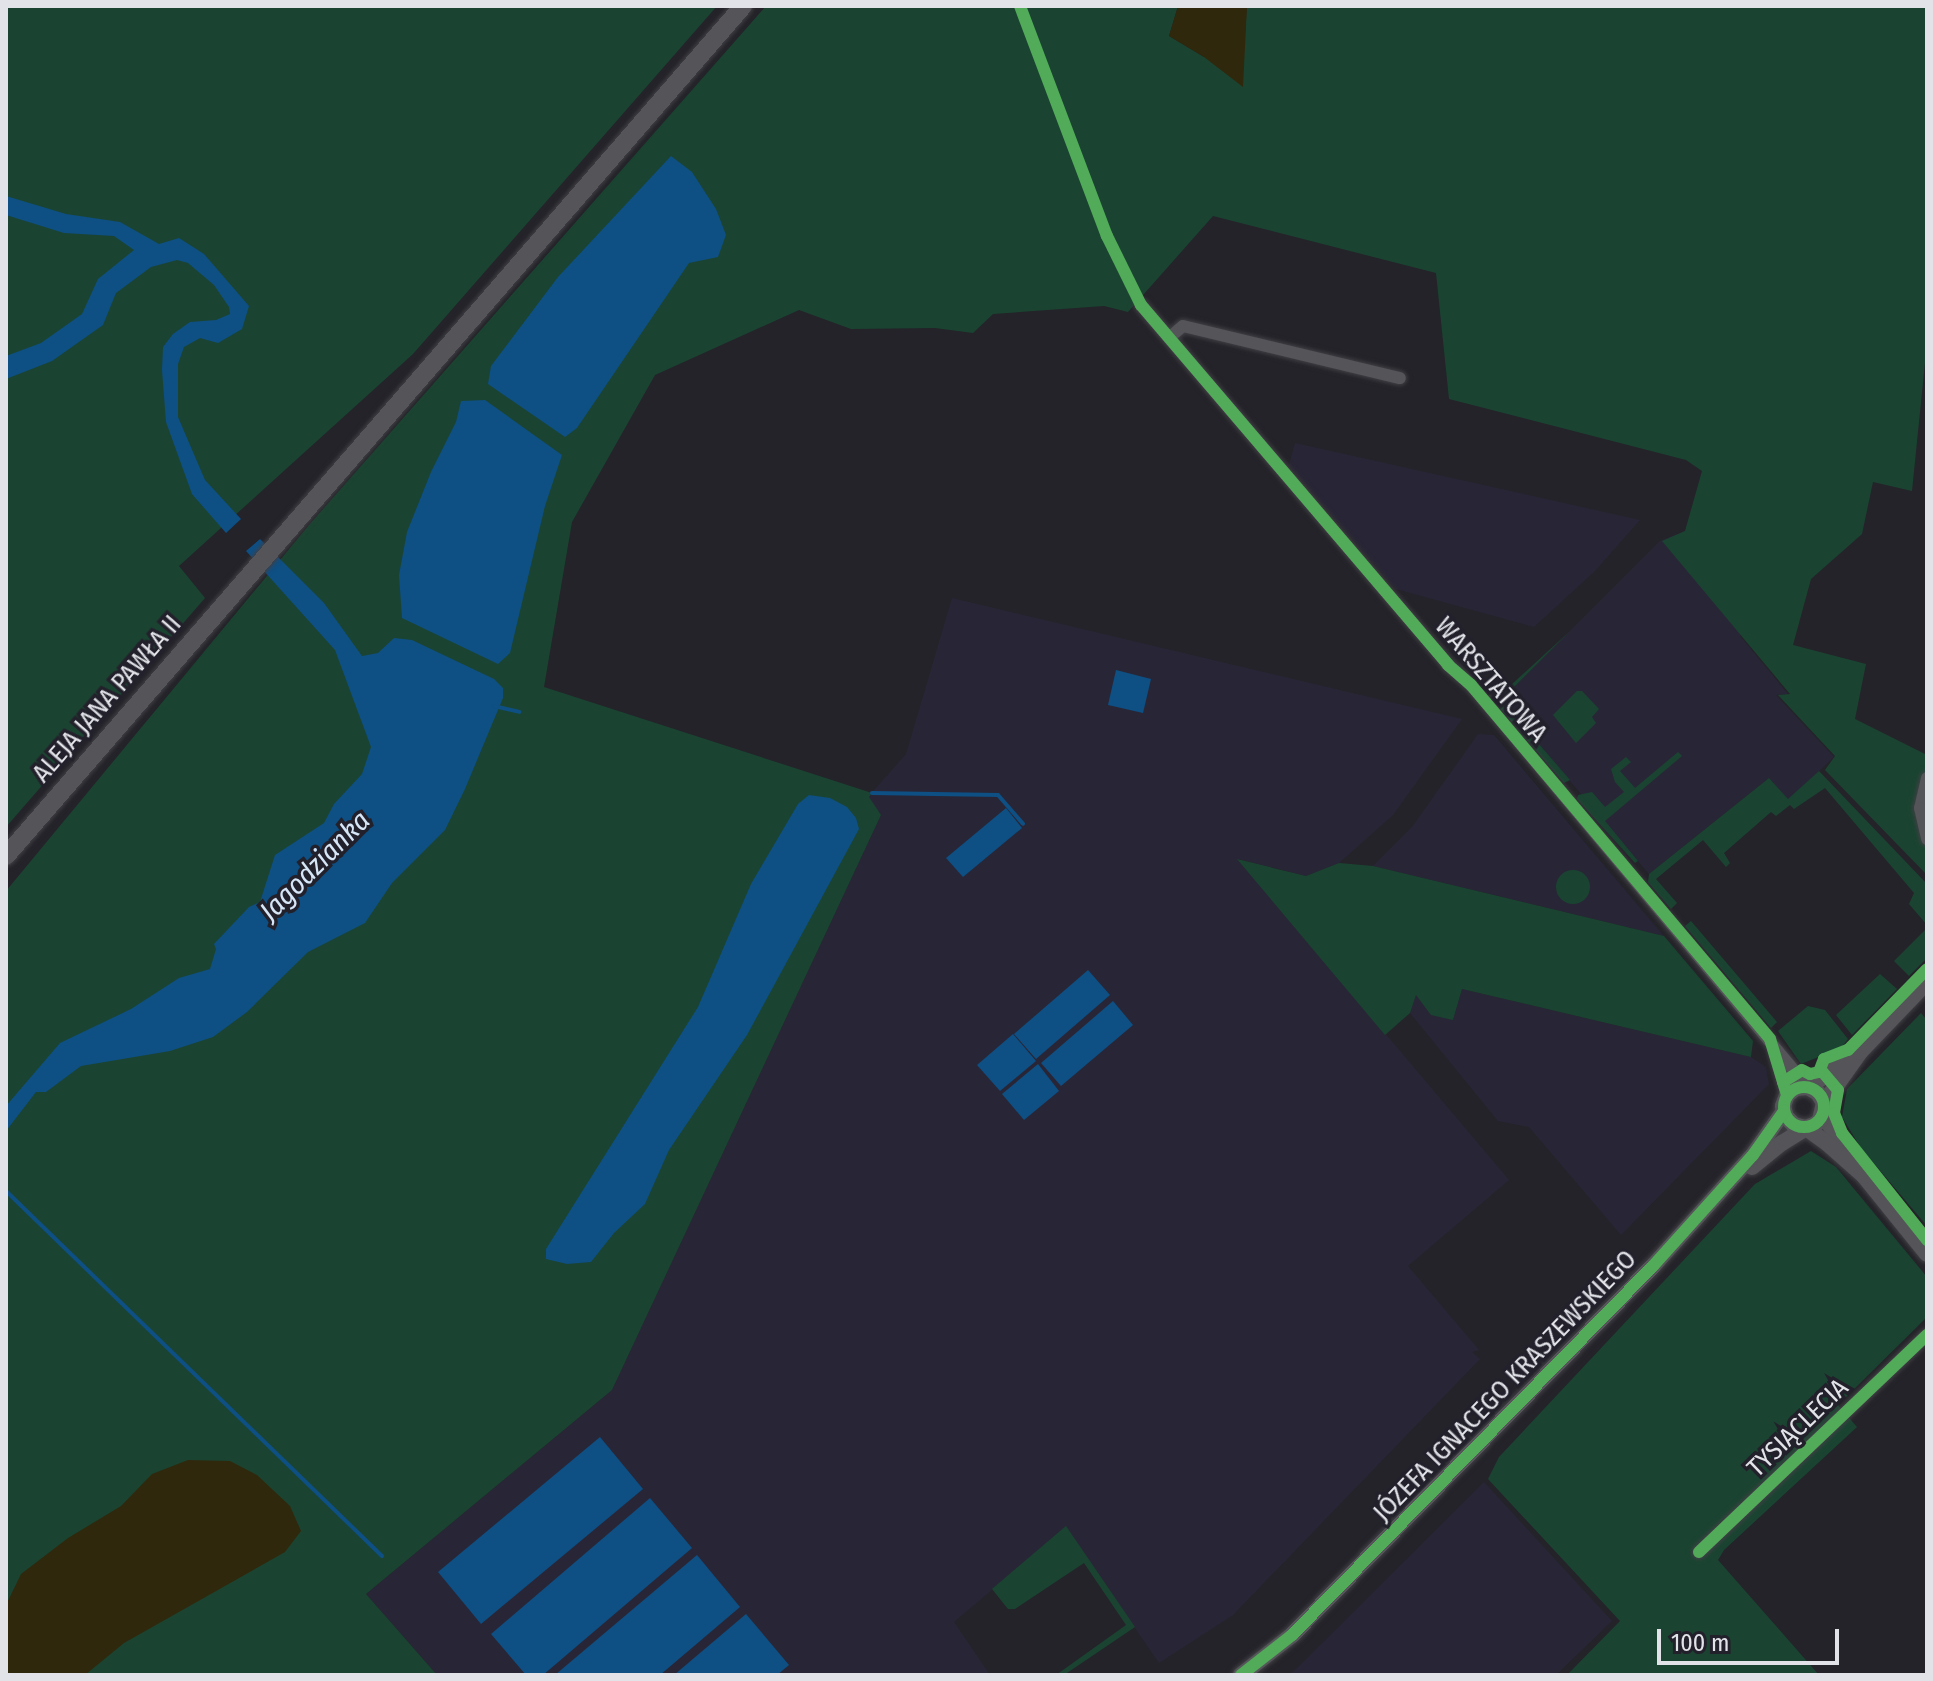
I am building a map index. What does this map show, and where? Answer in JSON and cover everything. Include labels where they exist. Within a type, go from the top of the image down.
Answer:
[{"type":"main road","name":"ALEJA JANA PAWŁA II","points":[[6,856],[743,6]]},
{"type":"street","name":"WARSZTATOWA","points":[[1141,305],[1448,665],[1471,685],[1808,1087]]},
{"type":"street","points":[[1169,338],[1183,326],[1400,378]]},
{"type":"street","points":[[1927,778],[1920,808],[1927,839]]},
{"type":"street","points":[[1806,1128],[1816,1124],[1860,1052],[1927,982]]},
{"type":"street","name":"WARSZTATOWA","points":[[1770,1039],[1786,1103]]},
{"type":"street","points":[[1860,1052],[1808,1087],[1796,1088],[1786,1103],[1794,1125],[1806,1128],[1864,1176]]},
{"type":"street","points":[[1808,1087],[1818,1093],[1824,1109],[1864,1176],[1927,1254]]},
{"type":"street","name":"JÓZEFA IGNACEGO KRASZEWSKIEGO","points":[[1715,1200],[1786,1103]]},
{"type":"street","name":"JÓZEFA IGNACEGO KRASZEWSKIEGO","points":[[1241,1675],[1292,1635],[1715,1200],[1757,1162],[1806,1128]]},
{"type":"street","name":"TYSIĄCLECIA","points":[[1699,1552],[1927,1335]]},
{"type":"shaded area","points":[[1295,443],[1640,520],[1595,571],[1534,627],[1396,589],[1289,465]]},
{"type":"shaded area","points":[[1697,526],[1831,561],[1740,636],[1788,694],[1776,695],[1834,757],[1788,800],[1769,778],[1649,874],[1501,700],[1660,541]]},
{"type":"shaded area","points":[[952,598],[1462,719],[1393,815],[1339,863],[1306,876],[1238,859],[1509,1180],[1408,1266],[1479,1350],[1472,1352],[1480,1359],[1233,1615],[1159,1663],[1066,1527],[954,1622],[990,1675],[437,1675],[366,1594],[612,1390],[881,815],[868,797],[906,754]]},
{"type":"shaded area","points":[[1478,734],[1494,735],[1664,936],[1373,866],[1412,827]]},
{"type":"shaded area","points":[[1462,989],[1751,1057],[1766,1067],[1769,1084],[1621,1235],[1529,1127],[1498,1121],[1410,1013],[1416,995],[1453,1020]]},
{"type":"shaded area","points":[[1484,1482],[1612,1621],[1556,1675],[1290,1675]]},
{"type":"green space","points":[[6,6],[717,6],[413,354],[179,566],[205,598],[6,827]]},
{"type":"green space","points":[[766,6],[1178,6],[1169,36],[1204,57],[1245,33],[1247,6],[1927,6],[1927,343],[1912,491],[1873,482],[1862,534],[1811,579],[1793,645],[1866,664],[1855,719],[1927,755],[1927,875],[1825,770],[1835,756],[1778,695],[1790,694],[1662,541],[1685,531],[1702,471],[1686,460],[1449,399],[1436,273],[1213,216],[1128,312],[1104,306],[993,314],[973,333],[935,328],[851,329],[799,310],[655,375],[572,522],[544,687],[872,793],[869,797],[881,815],[612,1390],[366,1594],[437,1675],[6,1675],[6,891],[309,525]]},
{"type":"green space","points":[[1570,631],[1501,700],[1570,780],[1564,783],[1500,708],[1498,697]]},
{"type":"green space","points":[[1577,691],[1582,691],[1599,709],[1592,717],[1596,723],[1576,743],[1553,715]]},
{"type":"green space","points":[[1678,752],[1682,756],[1605,821],[1638,861],[1635,863],[1577,799],[1578,795],[1592,792],[1605,807],[1624,792],[1615,782],[1611,769],[1626,757],[1631,762],[1620,771],[1635,788]]},
{"type":"green space","points":[[1819,771],[1927,884],[1927,925],[1909,904],[1914,893],[1825,788],[1794,809],[1790,805],[1776,816],[1771,812],[1724,853],[1730,863],[1726,867],[1703,840],[1656,879],[1677,903],[1671,909],[1648,882],[1649,874],[1769,778],[1788,799]]},
{"type":"green space","points":[[1237,859],[1306,876],[1339,863],[1373,866],[1664,936],[1753,1041],[1751,1057],[1462,989],[1453,1020],[1431,1015],[1416,995],[1410,1013],[1385,1035]]},
{"type":"green space","points":[[1573,870],[1585,875],[1590,887],[1585,899],[1573,904],[1561,899],[1556,887],[1561,875]]},
{"type":"green space","points":[[1691,921],[1777,1022],[1771,1028],[1685,926]]},
{"type":"green space","points":[[1927,928],[1927,958],[1909,976],[1894,961]]},
{"type":"green space","points":[[1880,974],[1897,989],[1852,1035],[1836,1015]]},
{"type":"green space","points":[[1808,1006],[1825,1010],[1848,1039],[1841,1048],[1801,1064],[1778,1031]]},
{"type":"green space","points":[[1921,1013],[1927,1020],[1927,1226],[1861,1148],[1842,1117],[1847,1089]]},
{"type":"green space","points":[[1811,1151],[1836,1167],[1927,1277],[1927,1317],[1838,1405],[1857,1427],[1724,1550],[1718,1560],[1819,1675],[1567,1675],[1620,1621],[1488,1479],[1499,1457],[1755,1184]]},
{"type":"green space","points":[[1066,1526],[1135,1627],[1064,1675],[1056,1675],[1126,1625],[1084,1563],[1015,1609],[1008,1609],[992,1589]]},
{"type":"sand","points":[[1178,6],[1247,6],[1243,87],[1204,57],[1169,36]]},
{"type":"sand","points":[[188,1460],[230,1461],[257,1475],[290,1506],[301,1531],[285,1552],[124,1643],[85,1675],[6,1675],[6,1605],[21,1574],[68,1538],[121,1506],[152,1474]]},
{"type":"water","points":[[671,156],[692,172],[716,209],[726,235],[718,257],[689,263],[577,428],[565,437],[488,384],[491,366],[558,277]]},
{"type":"water","points":[[6,196],[66,214],[120,222],[159,244],[179,238],[204,254],[249,306],[242,329],[218,343],[200,338],[184,347],[178,364],[178,417],[205,480],[241,519],[226,533],[192,494],[166,422],[162,370],[163,347],[173,334],[190,322],[216,320],[230,314],[229,307],[214,285],[188,263],[177,260],[151,267],[116,293],[103,325],[52,361],[6,379],[6,356],[41,343],[82,314],[98,279],[134,250],[114,236],[64,233],[6,215]]},
{"type":"water","points":[[485,400],[562,455],[545,506],[510,653],[498,664],[402,618],[399,575],[407,532],[431,472],[456,422],[461,401]]},
{"type":"water","name":"Jagodzianka","points":[[260,539],[324,603],[362,656],[378,653],[394,638],[412,640],[494,679],[503,688],[503,698],[465,789],[445,830],[392,883],[365,923],[308,952],[247,1012],[213,1037],[170,1051],[81,1066],[46,1092],[36,1092],[6,1131],[6,1106],[60,1043],[131,1009],[179,978],[210,969],[216,949],[214,944],[249,907],[260,902],[275,855],[324,823],[334,804],[362,774],[371,747],[335,650],[246,551]]},
{"type":"water","points":[[1116,670],[1151,679],[1143,713],[1108,705]]},
{"type":"water","points":[[809,795],[830,798],[847,807],[856,818],[859,829],[747,1035],[669,1150],[645,1204],[614,1233],[591,1262],[567,1264],[546,1259],[546,1249],[698,1007],[751,884],[798,804]]},
{"type":"water","points":[[1006,808],[1022,828],[963,877],[946,858]]},
{"type":"water","points":[[1088,970],[1110,995],[1036,1059],[1014,1034]]},
{"type":"water","points":[[1113,1001],[1133,1025],[1061,1086],[1041,1063]]},
{"type":"water","points":[[1013,1034],[1036,1061],[1000,1091],[977,1065]]},
{"type":"water","points":[[1038,1064],[1059,1091],[1024,1120],[1002,1094]]},
{"type":"water","points":[[600,1437],[643,1489],[481,1624],[438,1572]]},
{"type":"water","points":[[650,1498],[692,1548],[543,1675],[526,1675],[491,1634]]},
{"type":"water","points":[[697,1555],[740,1607],[660,1675],[555,1675]]},
{"type":"water","points":[[746,1614],[789,1665],[777,1675],[674,1675]]},
{"type":"waterway","points":[[494,706],[519,712]]},
{"type":"waterway","points":[[872,793],[998,795],[1023,824]]},
{"type":"waterway","points":[[6,1191],[382,1556]]},
{"type":"cycle path","points":[[1020,6],[1107,236],[1141,305],[1448,665],[1471,685],[1770,1039],[1787,1095]]},
{"type":"cycle path","points":[[1783,1082],[1802,1070],[1810,1074],[1819,1072],[1824,1059],[1848,1050],[1927,969]]},
{"type":"cycle path","points":[[1821,1070],[1838,1090],[1834,1113],[1842,1133],[1927,1240]]},
{"type":"cycle path","points":[[1804,1087],[1818,1093],[1824,1107],[1818,1121],[1804,1127],[1790,1121],[1784,1107],[1790,1093],[1804,1087]]},
{"type":"cycle path","points":[[1241,1675],[1292,1635],[1653,1266],[1753,1155],[1784,1111]]},
{"type":"cycle path","points":[[1699,1552],[1927,1335]]}]
